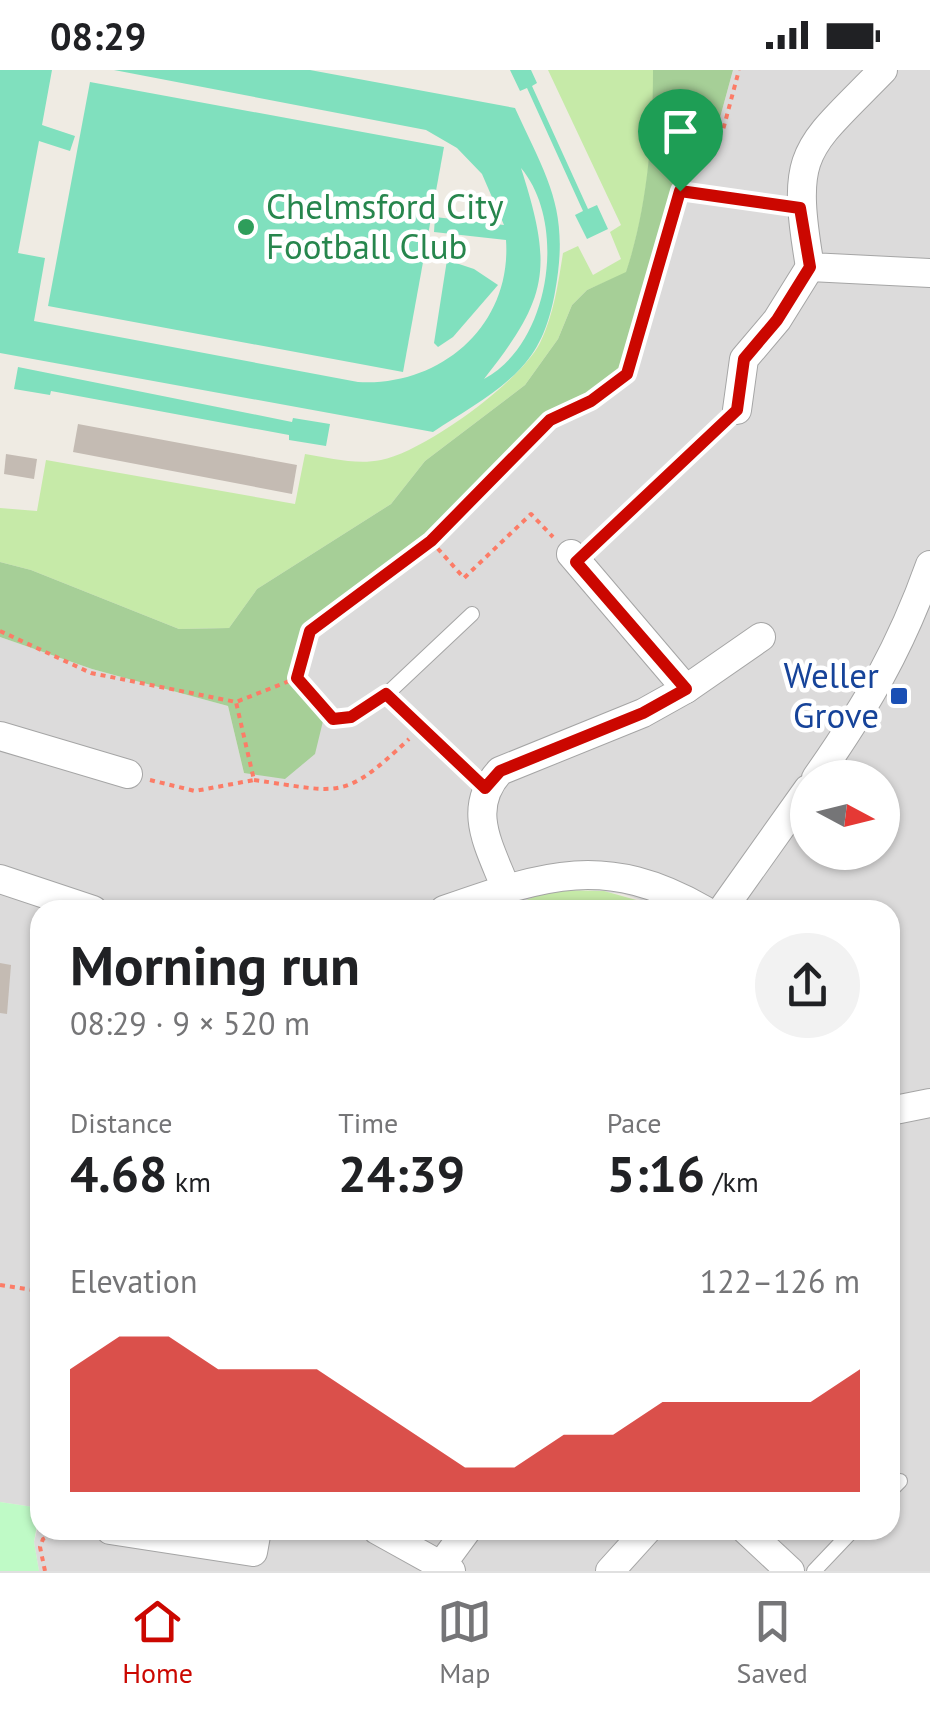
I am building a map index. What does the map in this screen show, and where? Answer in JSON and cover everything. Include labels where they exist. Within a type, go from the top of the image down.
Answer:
[{"type":"street","points":[[737,410],[744,359],[777,320],[810,267],[800,208],[810,146],[883,70]]},
{"type":"street","points":[[810,267],[930,272]]},
{"type":"street","points":[[574,558],[686,689]]},
{"type":"street","points":[[828,760],[903,639],[930,565]]},
{"type":"street","points":[[506,888],[482,820],[485,788],[500,771],[643,713],[686,689],[761,637]]},
{"type":"street","points":[[0,736],[128,774]]},
{"type":"street","points":[[729,900],[790,814]]},
{"type":"street","points":[[472,900],[548,876],[592,873],[650,886],[682,900]]},
{"type":"street","points":[[0,879],[62,900]]},
{"type":"street","points":[[900,1109],[930,1104]]},
{"type":"street","points":[[175,1540],[253,1552],[255,1540]]},
{"type":"street","points":[[396,1540],[447,1568],[462,1540]]},
{"type":"street","points":[[610,1571],[638,1540]]},
{"type":"street","points":[[757,1540],[790,1571]]},
{"type":"lane","points":[[472,614],[386,694],[485,788]]},
{"type":"lane","points":[[814,1571],[843,1540]]},
{"type":"path","points":[[297,678],[310,631],[431,541],[550,420],[591,401],[627,374],[680,191],[723,130],[739,70]]},
{"type":"path","points":[[680,191],[800,208]]},
{"type":"path","points":[[431,541],[464,578],[531,514],[574,558],[737,410]]},
{"type":"path","points":[[0,631],[90,673],[236,702],[297,678]]},
{"type":"path","points":[[297,678],[333,719],[351,717],[386,694]]},
{"type":"path","points":[[236,702],[254,780]]},
{"type":"path","points":[[128,774],[195,791],[254,780],[334,791],[356,785],[420,730]]},
{"type":"path","points":[[0,1284],[30,1289]]},
{"type":"path","points":[[42,1540],[45,1571]]},
{"type":"shaded area","points":[[733,70],[930,70],[930,1571],[39,1571],[34,1540],[900,1540],[900,900],[641,900],[585,890],[530,900],[30,900],[30,1506],[0,1502],[0,637],[92,669],[228,706],[244,773],[291,673],[305,627],[428,533],[549,413],[591,394],[622,365],[676,185],[718,125]]},
{"type":"green space","points":[[0,70],[52,70],[42,125],[75,136],[70,151],[39,141],[18,253],[45,258],[34,321],[358,382],[388,381],[417,374],[465,345],[497,299],[505,271],[506,240],[434,232],[435,217],[504,225],[482,174],[457,148],[426,130],[114,70],[310,70],[515,108],[553,196],[560,239],[559,264],[550,313],[539,342],[528,360],[501,386],[433,432],[0,353]],"holes":[[[521,168],[536,192],[547,250],[537,312],[524,339],[506,362],[484,379],[522,325],[539,280],[538,232]]]},
{"type":"green space","points":[[510,70],[531,70],[537,83],[532,86],[588,209],[597,205],[608,229],[587,239],[575,215],[583,211],[527,88],[520,91]]},
{"type":"green space","points":[[548,70],[653,70],[652,121],[644,198],[626,273],[587,290],[572,305],[558,339],[525,385],[425,461],[391,504],[257,589],[229,628],[179,629],[31,570],[0,562],[0,508],[37,511],[46,460],[295,504],[305,454],[362,462],[399,454],[445,430],[513,377],[545,332],[563,253],[578,246],[593,275],[621,259],[610,232],[621,225]]},
{"type":"green space","points":[[653,70],[733,70],[718,125],[676,185],[622,365],[591,394],[549,413],[428,533],[305,627],[291,673],[324,717],[315,754],[285,779],[244,773],[228,706],[92,669],[0,637],[0,562],[31,570],[179,629],[229,628],[257,589],[391,504],[425,461],[525,385],[558,339],[572,305],[587,290],[626,272],[647,172]]},
{"type":"green space","name":"Chelmsford City Football Club","points":[[90,82],[444,147],[403,372],[48,306]]},
{"type":"green space","points":[[447,260],[474,269],[498,285],[453,337],[438,347],[434,343]]},
{"type":"green space","points":[[18,367],[292,422],[293,418],[330,424],[326,446],[289,440],[289,435],[51,391],[50,395],[14,389]]},
{"type":"green space","points":[[551,890],[604,891],[636,900],[526,900]]},
{"type":"green space","points":[[0,1502],[30,1506],[30,1540],[34,1540],[39,1571],[0,1571]]},
{"type":"building","points":[[78,424],[297,465],[292,494],[73,452]]},
{"type":"building","points":[[6,454],[37,459],[34,479],[4,474]]},
{"type":"building","points":[[0,963],[11,965],[7,1014],[0,1013]]},
{"type":"place","name":"Chelmsford City Football Club","points":[[246,227]]},
{"type":"place","name":"Weller Grove","points":[[899,696]]},
{"type":"route","points":[[680,191],[800,208],[810,267],[777,320],[744,359],[737,410],[576,562],[686,689],[643,713],[500,771],[485,788],[386,694],[351,717],[333,719],[297,678],[310,631],[431,541],[550,420],[591,401],[627,374],[680,191]]}]
